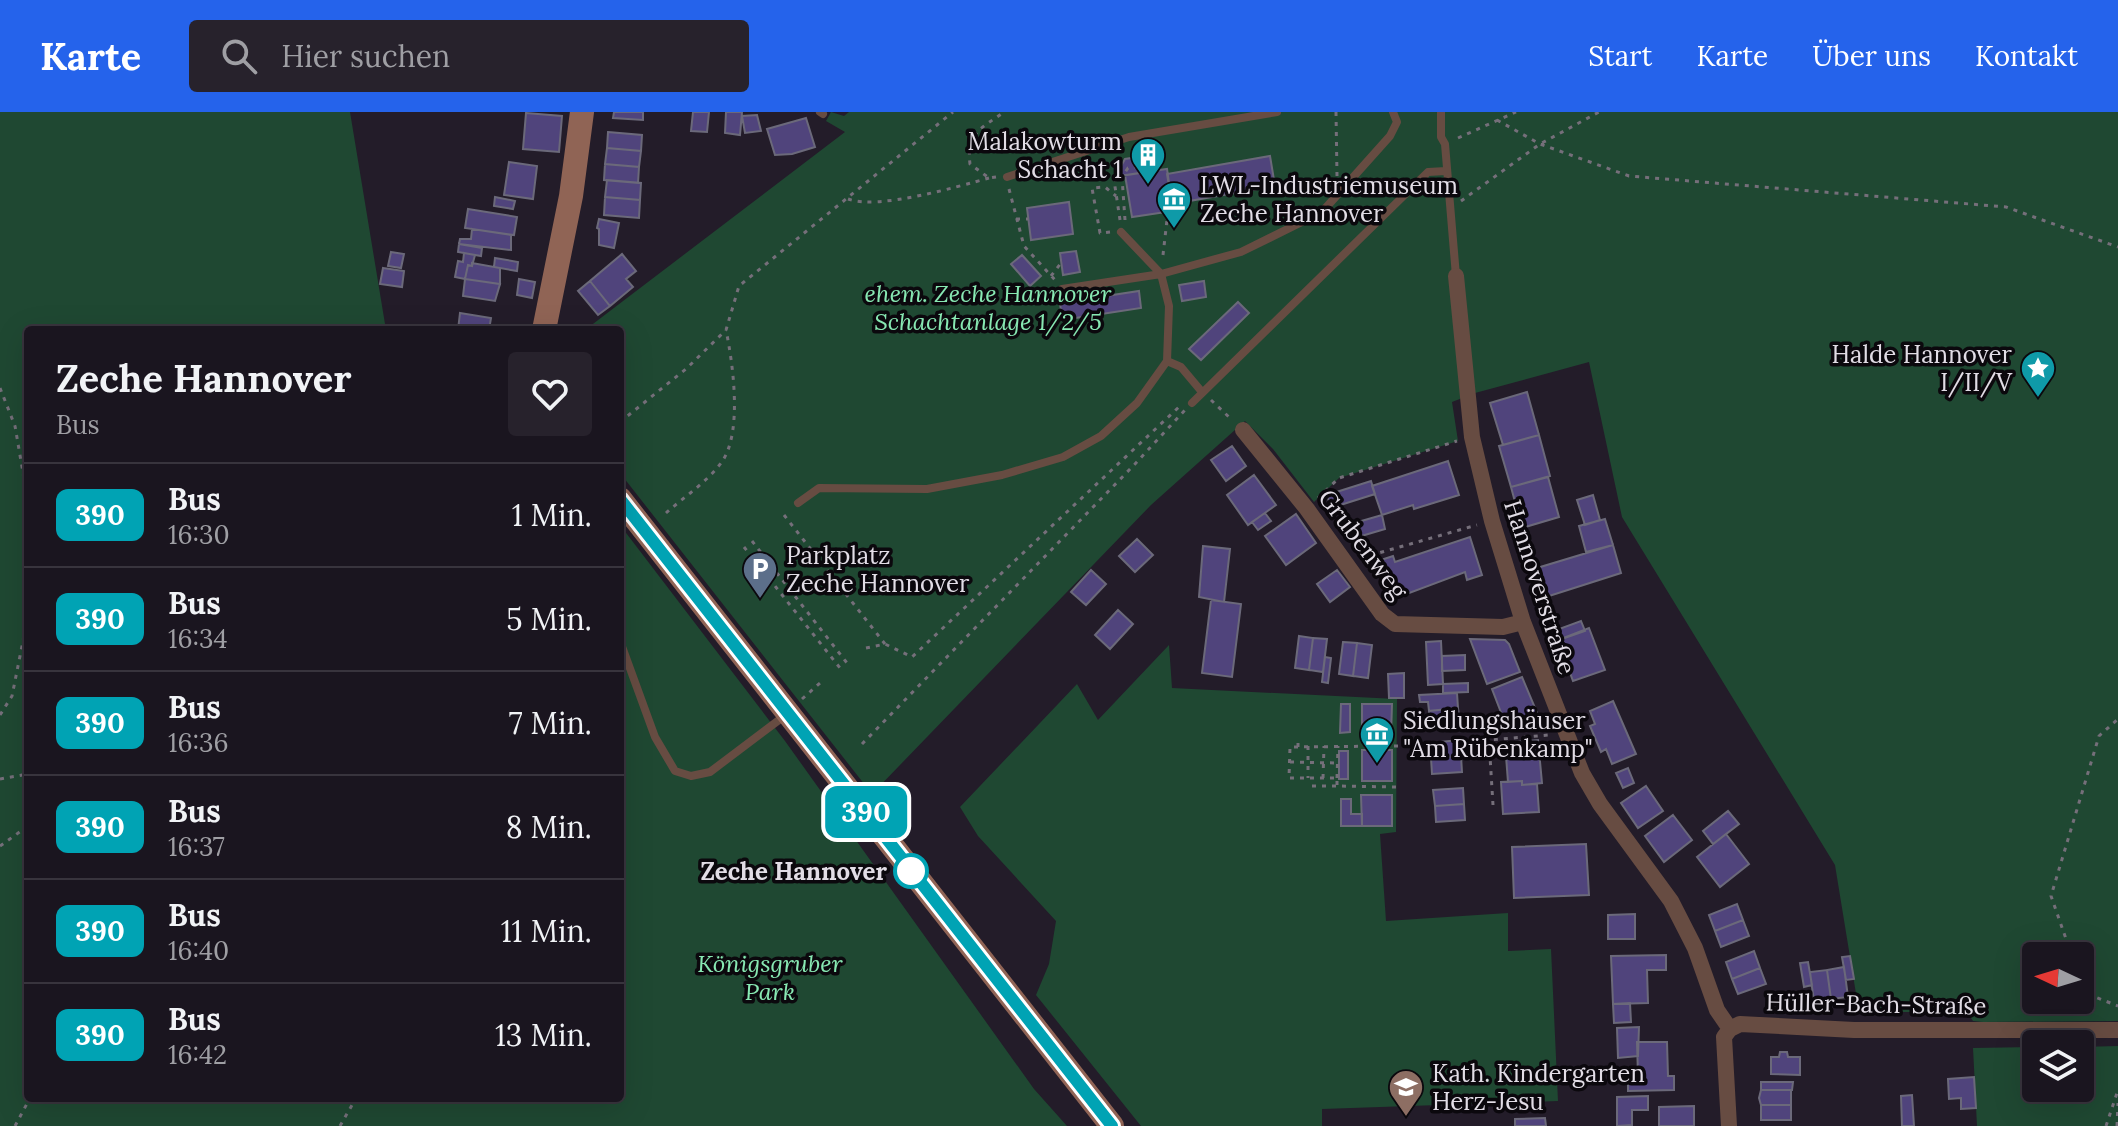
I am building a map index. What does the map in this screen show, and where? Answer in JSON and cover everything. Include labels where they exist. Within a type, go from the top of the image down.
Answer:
[{"type":"street","points":[[545,326],[571,196],[582,112]]},
{"type":"street","name":"Hannoverstraße","points":[[1456,276],[1472,437],[1492,521],[1523,622],[1582,773],[1600,804],[1671,901],[1695,948],[1717,1010],[1730,1029]]},
{"type":"street","name":"Grubenweg","points":[[1243,430],[1307,509],[1382,614],[1395,624],[1503,627],[1523,622]]},
{"type":"street","points":[[624,504],[1112,1126]]},
{"type":"street","name":"Hüller-Bach-Straße","points":[[1730,1029],[1740,1024],[1913,1031],[2118,1030]]},
{"type":"street","points":[[1729,1126],[1724,1037],[1730,1029]]},
{"type":"lane","points":[[1007,177],[1129,137],[1277,112]]},
{"type":"lane","points":[[1062,289],[1161,274],[1241,252],[1322,212],[1390,136],[1397,122],[1393,112]]},
{"type":"lane","name":"Hannoverstraße","points":[[1441,112],[1456,276]]},
{"type":"lane","points":[[1192,403],[1205,394],[1428,172],[1446,171]]},
{"type":"lane","points":[[798,503],[819,488],[927,489],[1002,475],[1063,457],[1101,436],[1137,403],[1167,361],[1169,306],[1161,274],[1121,232]]},
{"type":"lane","points":[[1167,361],[1181,367],[1205,394]]},
{"type":"lane","points":[[624,652],[655,737],[675,771],[691,776],[710,772],[787,714]]},
{"type":"path","points":[[666,513],[721,464],[729,449],[733,388],[726,330],[739,286],[953,112]]},
{"type":"path","points":[[989,178],[970,164],[968,146],[977,131],[1004,112]]},
{"type":"path","points":[[1329,204],[1337,174],[1336,112]]},
{"type":"path","points":[[1445,144],[1516,112]]},
{"type":"path","points":[[1450,209],[1540,144],[1599,112]]},
{"type":"path","points":[[1497,120],[1540,144],[1629,176],[2006,207],[2118,247]]},
{"type":"path","points":[[1126,217],[1127,198],[1122,179],[1128,168],[1148,165],[1149,172]]},
{"type":"path","points":[[846,198],[873,202],[1007,177]]},
{"type":"path","points":[[1116,196],[1105,187],[1092,188],[1100,233],[1121,232],[1114,180],[1122,179]]},
{"type":"path","points":[[1011,197],[1024,246],[1062,289]]},
{"type":"path","points":[[1161,274],[1168,211]]},
{"type":"path","points":[[1016,219],[1028,219]]},
{"type":"path","points":[[1051,276],[1061,263]]},
{"type":"path","points":[[624,419],[676,377],[726,330]]},
{"type":"path","points":[[0,388],[15,426],[24,479]]},
{"type":"path","points":[[1205,394],[1243,430]]},
{"type":"path","points":[[784,515],[885,644],[912,657],[1187,399],[1192,403],[862,744]]},
{"type":"path","points":[[1307,509],[1339,478],[1472,437]]},
{"type":"path","points":[[1346,563],[1492,521]]},
{"type":"path","points":[[752,541],[847,663]]},
{"type":"path","points":[[744,547],[840,668]]},
{"type":"path","points":[[776,587],[783,581]]},
{"type":"path","points":[[792,608],[800,602]]},
{"type":"path","points":[[817,640],[824,634]]},
{"type":"path","points":[[0,715],[12,696],[24,636]]},
{"type":"path","points":[[866,648],[885,644]]},
{"type":"path","points":[[2067,942],[2051,896],[2099,736],[2118,719]]},
{"type":"path","points":[[1493,805],[1489,740],[1565,734]]},
{"type":"path","points":[[1298,738],[1298,747]]},
{"type":"path","points":[[1308,746],[1308,778]]},
{"type":"path","points":[[1324,746],[1327,786]]},
{"type":"path","points":[[1337,786],[1338,746]]},
{"type":"path","points":[[1337,778],[1289,778],[1290,747],[1398,746]]},
{"type":"path","points":[[1290,762],[1337,763]]},
{"type":"path","points":[[0,779],[24,775]]},
{"type":"path","points":[[1312,786],[1398,787]]},
{"type":"path","points":[[0,846],[24,829]]},
{"type":"path","points":[[2094,997],[2118,1006]]},
{"type":"path","points":[[2106,1126],[2118,1090]]},
{"type":"path","points":[[15,1126],[28,1102]]},
{"type":"path","points":[[340,1126],[354,1102]]},
{"type":"path","points":[[2117,1126],[2118,1103]]},
{"type":"green space","name":"Königsgruber Park","points":[[0,112],[350,112],[385,326],[24,326],[24,1102],[624,1102],[624,530],[785,741],[1034,1089],[1067,1126],[0,1126]]},
{"type":"green space","name":"ehem. Zeche Hannover Schachtanlage 1/2/5","points":[[831,112],[844,116],[849,112],[2118,112],[2118,1021],[1983,1022],[1973,1021],[1967,1012],[1859,1012],[1835,865],[1622,517],[1589,362],[1452,402],[1458,441],[1339,478],[1314,502],[1273,449],[1245,421],[1151,505],[872,794],[624,478],[624,326],[590,326],[845,132],[826,121]]},
{"type":"green space","points":[[1169,645],[1172,688],[1397,699],[1396,832],[1380,834],[1386,921],[1508,913],[1508,951],[1551,949],[1558,1101],[1322,1109],[1322,1126],[1141,1126],[1036,995],[1049,964],[1056,921],[978,836],[960,807],[1077,684],[1098,720]]},
{"type":"green space","points":[[2118,1046],[2118,1126],[1977,1126],[1973,1048],[2022,1047],[2022,1102],[2094,1102],[2094,1047]]},
{"type":"building","points":[[614,112],[643,112],[643,120],[613,118]]},
{"type":"building","points":[[693,112],[709,112],[707,132],[691,131]]},
{"type":"building","points":[[726,112],[742,112],[740,135],[725,133]]},
{"type":"building","points":[[526,113],[562,116],[559,152],[523,149]]},
{"type":"building","points":[[757,115],[761,131],[745,133],[742,116]]},
{"type":"building","points":[[806,118],[815,147],[775,155],[767,129]]},
{"type":"building","points":[[608,132],[642,135],[641,151],[607,148]]},
{"type":"building","points":[[607,148],[641,151],[639,167],[605,164]]},
{"type":"building","points":[[1158,154],[1160,170],[1115,177],[1125,159]]},
{"type":"building","points":[[1270,156],[1275,186],[1172,204],[1167,174]]},
{"type":"building","points":[[509,162],[537,166],[533,199],[504,195]]},
{"type":"building","points":[[605,164],[639,167],[638,183],[604,180]]},
{"type":"building","name":"Malakowturm Schacht 1","points":[[1167,169],[1173,211],[1132,217],[1125,175]]},
{"type":"building","points":[[607,180],[641,183],[640,200],[605,197]]},
{"type":"building","points":[[495,197],[515,201],[513,209],[494,206]]},
{"type":"building","points":[[605,197],[640,200],[639,218],[604,215]]},
{"type":"building","points":[[1069,202],[1073,234],[1031,240],[1027,208]]},
{"type":"building","points":[[468,209],[517,217],[514,235],[465,228]]},
{"type":"building","points":[[599,219],[619,223],[614,248],[599,245]]},
{"type":"building","points":[[472,229],[511,235],[511,250],[459,244],[460,239],[471,239]]},
{"type":"building","points":[[459,244],[482,248],[481,256],[458,252]]},
{"type":"building","points":[[1076,251],[1080,272],[1063,275],[1060,253]]},
{"type":"building","points":[[391,252],[404,254],[401,268],[388,266]]},
{"type":"building","points":[[464,253],[475,255],[472,266],[468,265],[465,279],[455,277],[458,261],[463,262]]},
{"type":"building","points":[[622,254],[636,271],[626,279],[633,287],[610,306],[590,281]]},
{"type":"building","points":[[1022,255],[1041,276],[1030,286],[1011,264]]},
{"type":"building","points":[[495,258],[518,262],[517,271],[494,267]]},
{"type":"building","points":[[472,263],[500,268],[500,284],[465,279],[468,265],[472,266]]},
{"type":"building","points":[[383,268],[404,271],[402,287],[380,284]]},
{"type":"building","points":[[465,279],[500,284],[495,301],[463,296]]},
{"type":"building","points":[[519,279],[535,282],[532,298],[517,295]]},
{"type":"building","points":[[590,281],[610,306],[598,315],[578,291]]},
{"type":"building","points":[[1204,281],[1206,297],[1182,301],[1179,285]]},
{"type":"building","points":[[1139,291],[1141,308],[1062,320],[1060,303]]},
{"type":"building","points":[[1238,302],[1249,313],[1201,360],[1189,349]]},
{"type":"building","points":[[460,313],[491,318],[490,326],[458,326]]},
{"type":"building","points":[[1527,392],[1539,435],[1503,445],[1490,403]]},
{"type":"building","points":[[1539,435],[1550,476],[1511,487],[1499,446]]},
{"type":"building","points":[[1232,446],[1246,466],[1226,481],[1211,460]]},
{"type":"building","points":[[1448,461],[1459,495],[1382,515],[1372,486]]},
{"type":"building","points":[[1254,475],[1276,505],[1248,525],[1227,495]]},
{"type":"building","points":[[1548,477],[1559,517],[1522,528],[1511,487]]},
{"type":"building","points":[[1371,481],[1375,494],[1331,508],[1327,495]]},
{"type":"building","points":[[1593,495],[1600,520],[1585,525],[1577,500]]},
{"type":"building","points":[[1265,513],[1271,521],[1258,530],[1252,522]]},
{"type":"building","points":[[1296,514],[1316,543],[1286,565],[1265,536]]},
{"type":"building","points":[[1382,515],[1385,529],[1348,540],[1344,526]]},
{"type":"building","points":[[1605,519],[1613,545],[1586,552],[1579,526]]},
{"type":"building","points":[[1470,537],[1482,575],[1467,580],[1465,572],[1404,595],[1401,585],[1387,590],[1378,561],[1393,556],[1395,562]]},
{"type":"building","points":[[1137,539],[1153,555],[1135,572],[1119,556]]},
{"type":"building","points":[[1613,545],[1621,573],[1546,597],[1537,568]]},
{"type":"building","points":[[1203,546],[1230,549],[1224,602],[1199,597]]},
{"type":"building","points":[[1091,570],[1106,584],[1086,605],[1071,592]]},
{"type":"building","points":[[1337,570],[1350,587],[1330,602],[1317,584]]},
{"type":"building","points":[[1211,600],[1241,604],[1232,677],[1202,673]]},
{"type":"building","points":[[1118,610],[1133,624],[1110,649],[1095,635]]},
{"type":"building","points":[[1581,621],[1585,631],[1562,639],[1559,629]]},
{"type":"building","points":[[1589,628],[1605,670],[1573,681],[1558,640]]},
{"type":"building","points":[[1299,636],[1313,638],[1309,670],[1295,668]]},
{"type":"building","points":[[1313,638],[1327,639],[1323,672],[1309,670]]},
{"type":"building","points":[[1470,639],[1505,640],[1520,672],[1487,684]]},
{"type":"building","points":[[1441,641],[1443,684],[1428,685],[1426,642]]},
{"type":"building","points":[[1343,642],[1357,643],[1353,676],[1339,674]]},
{"type":"building","points":[[1357,643],[1372,645],[1368,678],[1353,676]]},
{"type":"building","points":[[1465,655],[1465,670],[1442,671],[1442,656]]},
{"type":"building","points":[[1325,657],[1331,658],[1328,683],[1322,682]]},
{"type":"building","points":[[1404,673],[1404,698],[1389,698],[1388,674]]},
{"type":"building","points":[[1522,677],[1538,715],[1507,728],[1492,689]]},
{"type":"building","points":[[1468,683],[1468,692],[1443,693],[1443,684]]},
{"type":"building","points":[[1457,693],[1458,708],[1429,711],[1428,702],[1420,702],[1419,695]]},
{"type":"building","points":[[1613,701],[1636,754],[1612,764],[1606,749],[1601,752],[1590,726],[1595,724],[1590,711]]},
{"type":"building","points":[[1341,704],[1350,704],[1350,732],[1340,733]]},
{"type":"building","points":[[1362,704],[1392,704],[1391,736],[1362,736]]},
{"type":"building","points":[[1458,708],[1460,724],[1421,727],[1421,720],[1430,719],[1429,711]]},
{"type":"building","points":[[1459,740],[1461,756],[1431,758],[1430,743]]},
{"type":"building","points":[[1538,740],[1542,783],[1522,785],[1522,781],[1508,782],[1505,743]]},
{"type":"building","name":"Siedlungshäuser \"Am Rübenkamp\"","points":[[1362,750],[1392,750],[1392,781],[1362,781]]},
{"type":"building","points":[[1339,751],[1348,751],[1348,779],[1339,779]]},
{"type":"building","points":[[1461,756],[1462,772],[1432,774],[1431,758]]},
{"type":"building","points":[[1628,768],[1634,783],[1623,788],[1616,773]]},
{"type":"building","points":[[1522,781],[1522,785],[1537,784],[1539,812],[1503,814],[1501,782]]},
{"type":"building","points":[[1646,786],[1663,811],[1638,828],[1621,803]]},
{"type":"building","points":[[1463,788],[1464,804],[1435,806],[1433,790]]},
{"type":"building","points":[[1361,795],[1392,795],[1392,826],[1362,826]]},
{"type":"building","points":[[1341,799],[1351,799],[1351,814],[1362,814],[1362,826],[1341,826]]},
{"type":"building","points":[[1464,804],[1465,820],[1436,822],[1435,806]]},
{"type":"building","points":[[1728,811],[1739,824],[1713,844],[1703,831]]},
{"type":"building","points":[[1673,815],[1692,840],[1664,862],[1645,836]]},
{"type":"building","points":[[1726,834],[1749,864],[1720,887],[1697,857]]},
{"type":"building","points":[[1586,844],[1589,895],[1514,898],[1512,847]]},
{"type":"building","points":[[1737,904],[1743,920],[1715,931],[1709,915]]},
{"type":"building","points":[[1635,914],[1635,939],[1608,939],[1608,915]]},
{"type":"building","points":[[1743,920],[1749,936],[1721,947],[1715,931]]},
{"type":"building","points":[[1754,951],[1760,968],[1732,979],[1726,962]]},
{"type":"building","points":[[1666,955],[1666,970],[1647,970],[1648,1003],[1613,1004],[1611,956]]},
{"type":"building","points":[[1850,956],[1854,979],[1846,980],[1842,957]]},
{"type":"building","points":[[1808,962],[1812,985],[1804,987],[1800,963]]},
{"type":"building","points":[[1844,967],[1848,997],[1831,999],[1827,970]]},
{"type":"building","points":[[1760,968],[1766,984],[1738,994],[1732,979]]},
{"type":"building","points":[[1827,970],[1831,999],[1814,1002],[1810,972]]},
{"type":"building","points":[[1630,1003],[1631,1022],[1614,1023],[1613,1004]]},
{"type":"building","points":[[1639,1027],[1638,1056],[1618,1058],[1617,1028]]},
{"type":"building","points":[[1637,1042],[1667,1042],[1668,1076],[1674,1076],[1674,1090],[1628,1091],[1628,1076],[1638,1076]]},
{"type":"building","points":[[1780,1052],[1787,1052],[1788,1057],[1800,1057],[1800,1075],[1771,1074],[1771,1057],[1779,1057]]},
{"type":"building","points":[[1974,1077],[1976,1108],[1961,1109],[1961,1098],[1949,1099],[1948,1079]]},
{"type":"building","points":[[1761,1082],[1793,1082],[1792,1090],[1761,1090]]},
{"type":"building","points":[[1761,1090],[1791,1090],[1791,1105],[1761,1105]]},
{"type":"building","points":[[1912,1095],[1914,1126],[1902,1126],[1901,1096]]},
{"type":"building","points":[[1648,1096],[1648,1110],[1632,1110],[1632,1125],[1617,1126],[1617,1097]]},
{"type":"building","points":[[1761,1105],[1791,1105],[1791,1120],[1761,1120]]},
{"type":"building","points":[[1694,1106],[1694,1126],[1659,1126],[1659,1107]]},
{"type":"building","points":[[1545,1118],[1546,1126],[1515,1126],[1515,1119]]},
{"type":"bus line","name":"390","points":[[624,504],[1112,1126]]},
{"type":"place","name":"Malakowturm Schacht 1","points":[[1148,186]]},
{"type":"place","name":"LWL-Industriemuseum Zeche Hannover","points":[[1174,230]]},
{"type":"place","name":"Halde Hannover I/II/V","points":[[2038,399]]},
{"type":"place","name":"Parkplatz Zeche Hannover","points":[[760,600]]},
{"type":"place","name":"Siedlungshäuser \"Am Rübenkamp\"","points":[[1377,765]]},
{"type":"place","name":"Zeche Hannover","points":[[911,871]]},
{"type":"place","name":"Kath. Kindergarten Herz-Jesu","points":[[1406,1118]]}]
